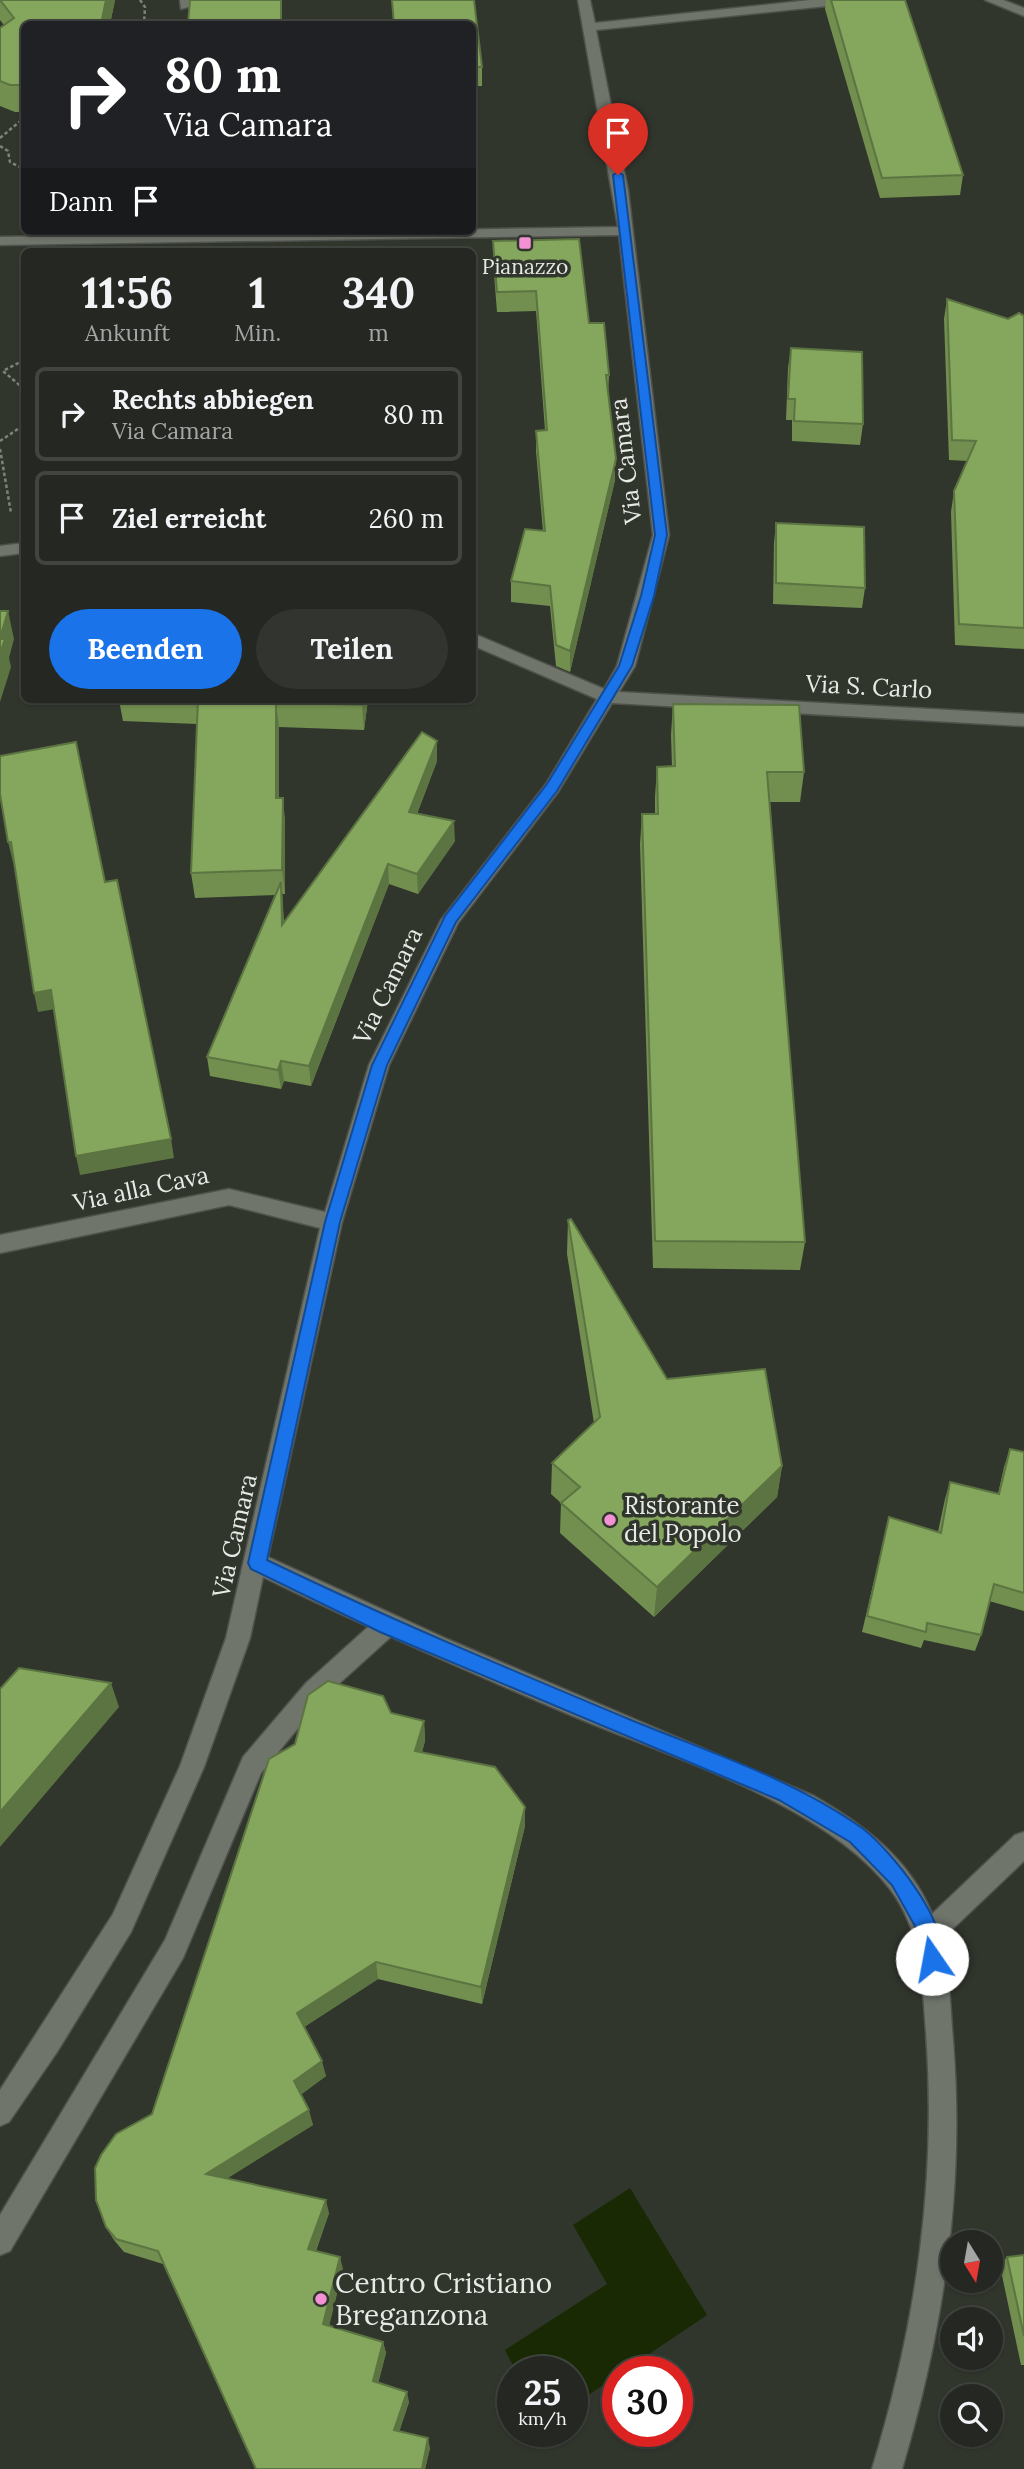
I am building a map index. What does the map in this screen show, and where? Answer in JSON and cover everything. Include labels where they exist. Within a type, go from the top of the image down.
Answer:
[{"type":"street","name":"Via Camara","points":[[0,2113],[48,2043],[122,1923],[192,1767],[238,1637],[257,1563],[332,1222],[379,1065],[450,920],[552,788],[626,666],[648,596],[661,535],[626,231],[584,0]]},
{"type":"street","points":[[590,27],[846,0]]},
{"type":"street","points":[[990,0],[1024,12]]},
{"type":"street","points":[[476,234],[626,231]]},
{"type":"street","points":[[0,242],[398,235]]},
{"type":"street","points":[[0,551],[21,548]]},
{"type":"street","name":"Via S. Carlo","points":[[476,640],[607,697],[1024,720]]},
{"type":"street","name":"Via alla Cava","points":[[0,1244],[229,1197],[332,1222]]},
{"type":"street","points":[[257,1563],[386,1626],[786,1793],[856,1836],[899,1879],[930,1933],[946,2087],[944,2189],[928,2307],[902,2425],[887,2469]]},
{"type":"street","points":[[0,2241],[174,1950],[252,1765],[314,1691],[386,1626]]},
{"type":"street","points":[[930,1933],[1024,1844]]},
{"type":"path","points":[[140,0],[145,7],[144,21]]},
{"type":"path","points":[[0,138],[21,120]]},
{"type":"path","points":[[0,145],[8,151],[10,162],[21,168]]},
{"type":"path","points":[[21,362],[3,371],[21,386]]},
{"type":"path","points":[[0,441],[21,427]]},
{"type":"path","points":[[0,449],[21,548]]},
{"type":"shaded area","points":[[630,2188],[707,2315],[646,2356],[602,2356],[602,2386],[588,2395],[588,2356],[508,2356],[505,2350],[607,2284],[573,2225]]},
{"type":"building","points":[[0,0],[106,0],[102,21],[21,21],[21,85],[0,81],[0,28],[14,18]]},
{"type":"building","points":[[190,0],[281,0],[281,21],[188,21]]},
{"type":"building","points":[[392,0],[474,0],[482,67],[476,67],[476,21],[394,21]]},
{"type":"building","points":[[831,0],[905,0],[963,175],[882,178]]},
{"type":"building","points":[[579,239],[589,323],[604,323],[609,375],[606,375],[616,459],[570,651],[556,645],[550,586],[511,581],[525,529],[545,531],[536,431],[547,430],[536,291],[497,292],[493,241]]},
{"type":"building","points":[[947,299],[1008,319],[1019,313],[1024,316],[1024,628],[959,624],[954,491],[976,441],[952,440]]},
{"type":"building","points":[[791,348],[862,352],[863,424],[794,421],[795,399],[788,399]]},
{"type":"building","points":[[776,523],[864,527],[865,588],[776,583]]},
{"type":"building","points":[[0,611],[8,611],[0,638]]},
{"type":"building","points":[[0,639],[5,639],[0,654]]},
{"type":"building","points":[[198,703],[276,703],[276,798],[283,798],[282,870],[191,873]]},
{"type":"building","points":[[305,703],[362,703],[362,705]]},
{"type":"building","points":[[673,704],[799,705],[804,772],[767,772],[805,1242],[655,1241],[642,814],[658,814],[657,767],[675,766]]},
{"type":"building","points":[[422,732],[437,741],[409,812],[454,821],[417,874],[388,864],[309,1066],[281,1061],[278,1070],[207,1057],[281,882],[282,925]]},
{"type":"building","points":[[76,742],[105,882],[117,880],[171,1139],[76,1156],[51,990],[34,993],[11,842],[8,842],[0,794],[0,756]]},
{"type":"building","points":[[571,1219],[667,1379],[765,1369],[782,1466],[657,1587],[561,1503],[580,1487],[552,1463],[600,1417],[568,1220]]},
{"type":"building","points":[[1010,1449],[1024,1452],[1024,1593],[994,1584],[981,1635],[927,1623],[926,1632],[867,1616],[889,1517],[941,1533],[950,1482],[999,1494]]},
{"type":"building","points":[[19,1668],[111,1683],[0,1812],[0,1689]]},
{"type":"building","points":[[328,1681],[383,1696],[391,1713],[424,1721],[415,1751],[495,1767],[525,1807],[481,1987],[376,1962],[297,2013],[322,2061],[294,2081],[309,2110],[206,2174],[326,2200],[308,2249],[340,2257],[323,2324],[383,2342],[373,2381],[407,2392],[394,2430],[428,2438],[422,2469],[256,2469],[158,2251],[116,2239],[106,2227],[96,2200],[95,2168],[101,2155],[116,2134],[152,2114],[269,1759],[295,1744],[308,1695]]},
{"type":"building","points":[[1024,2255],[1024,2336],[1007,2257]]},
{"type":"place","name":"Pianazzo","points":[[525,243]]},
{"type":"place","name":"Ristorante del Popolo","points":[[610,1520]]},
{"type":"place","name":"Centro Cristiano Breganzona","points":[[321,2299]]},
{"type":"route","points":[[618,175],[661,535],[648,596],[626,666],[552,788],[450,920],[379,1065],[332,1222],[257,1563],[386,1626],[786,1793],[856,1836],[899,1879],[930,1933],[932,1959]]}]
